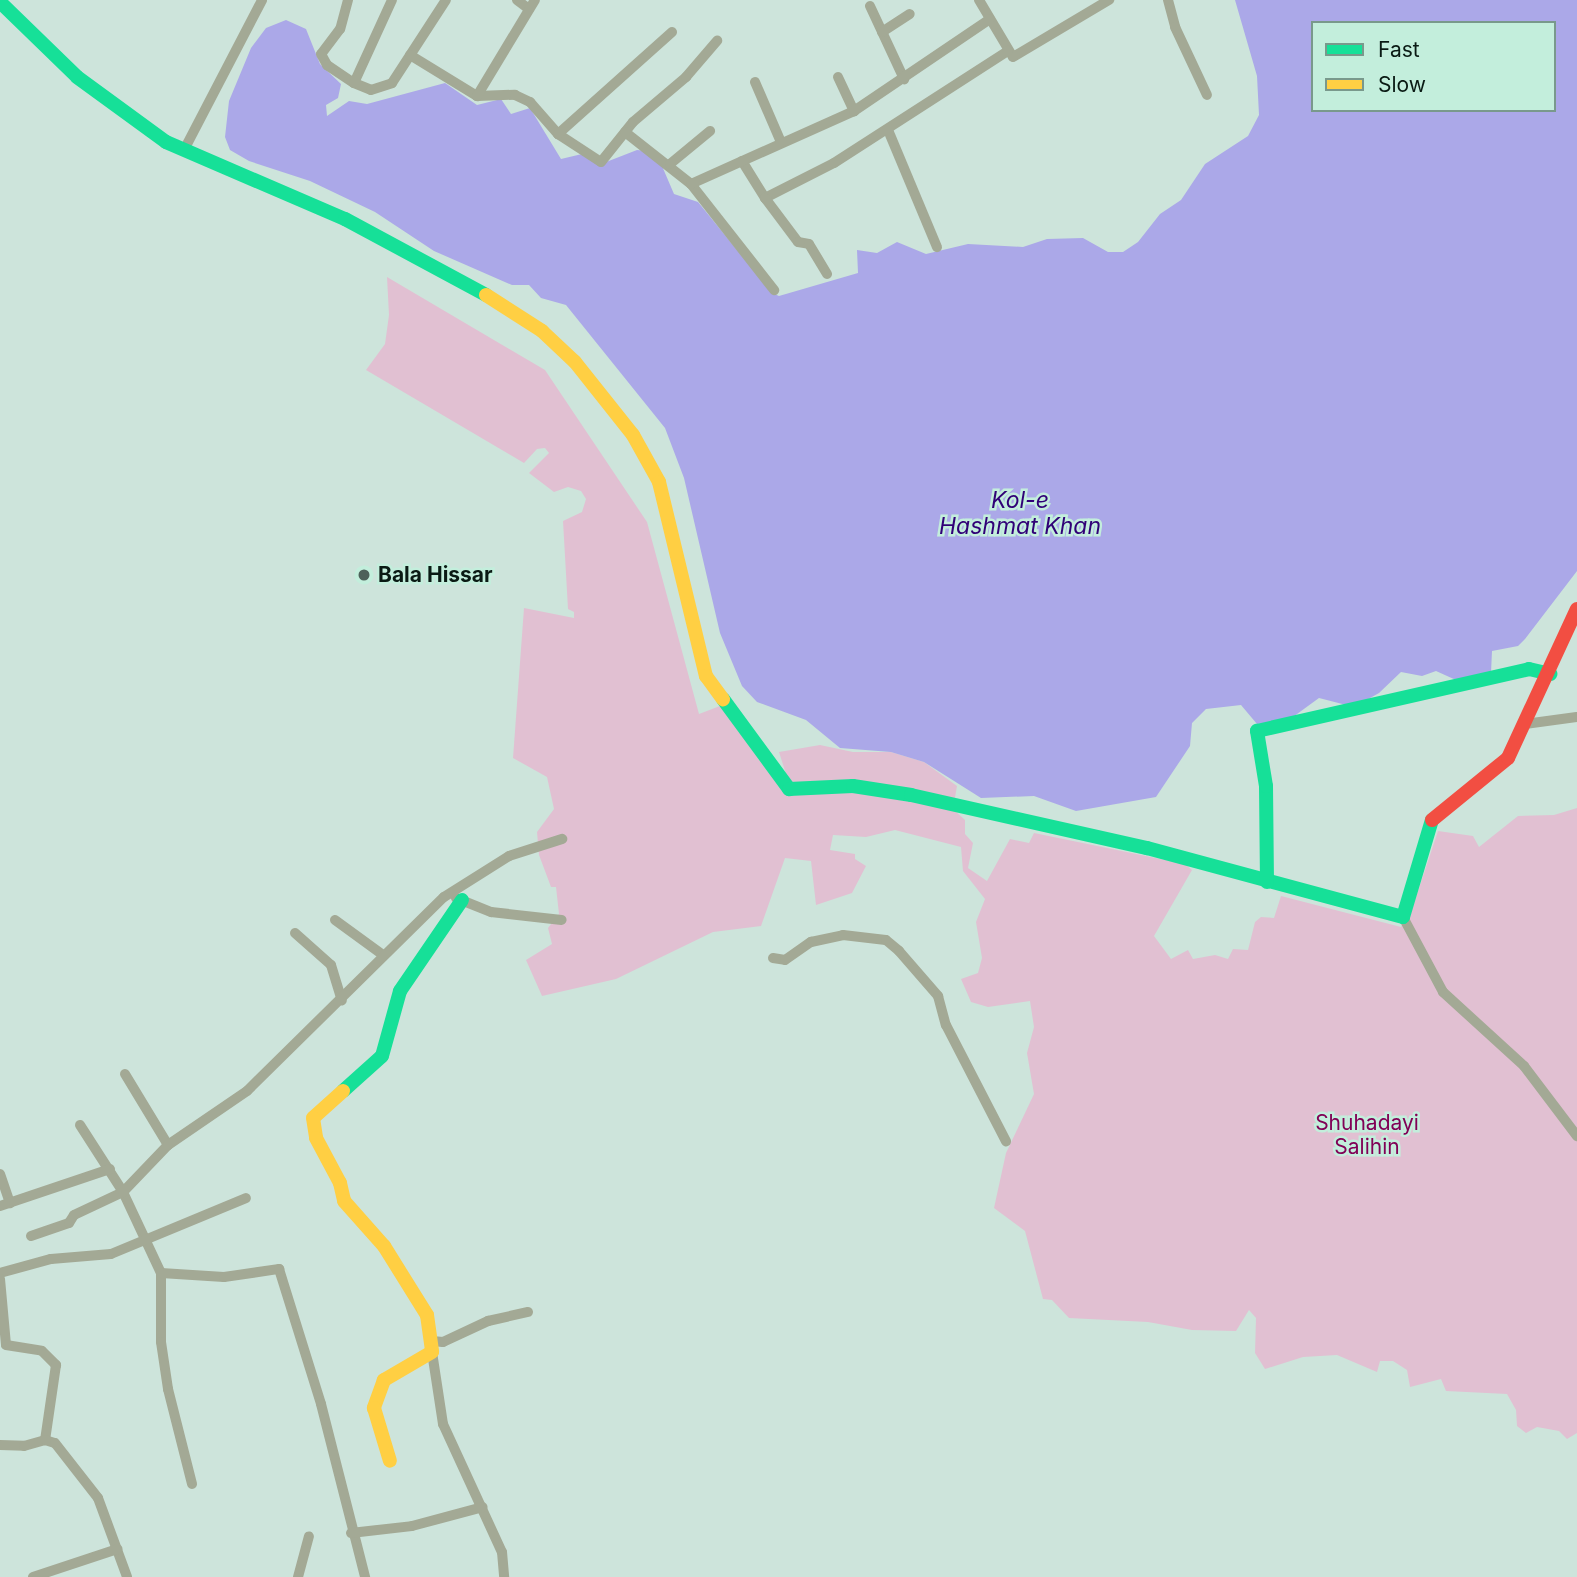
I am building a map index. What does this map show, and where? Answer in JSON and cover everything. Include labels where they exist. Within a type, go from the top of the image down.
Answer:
[{"type":"street","points":[[184,150],[262,0]]},
{"type":"street","points":[[348,0],[340,29],[321,54],[327,65],[354,83],[371,90],[385,88],[446,0]]},
{"type":"street","points":[[354,83],[392,0]]},
{"type":"street","points":[[477,96],[532,4],[517,0]]},
{"type":"street","points":[[984,2],[990,19],[1013,57],[1108,0]]},
{"type":"street","points":[[1168,0],[1207,95]]},
{"type":"street","points":[[0,2],[77,78],[184,150],[345,219],[497,300],[542,331],[575,362],[634,435],[659,482],[706,676],[789,789],[853,786],[911,795],[1147,848],[1403,917]]},
{"type":"street","points":[[870,6],[904,79]]},
{"type":"street","points":[[882,32],[910,15]]},
{"type":"street","points":[[691,184],[854,111],[990,19]]},
{"type":"street","points":[[558,134],[671,32]]},
{"type":"street","points":[[410,55],[477,96],[515,95],[530,102],[558,134],[601,162],[625,132],[686,77],[717,41]]},
{"type":"street","points":[[765,198],[888,130],[1008,51]]},
{"type":"street","points":[[838,77],[854,111]]},
{"type":"street","points":[[755,82],[781,142]]},
{"type":"street","points":[[888,130],[937,247]]},
{"type":"street","points":[[670,164],[710,131]]},
{"type":"street","points":[[625,132],[670,164],[691,184],[774,290]]},
{"type":"street","points":[[742,161],[765,198],[798,242],[810,244],[827,274]]},
{"type":"street","points":[[1577,610],[1550,674],[1508,758],[1432,818],[1403,917],[1443,992],[1524,1066],[1577,1136]]},
{"type":"street","points":[[1267,882],[1266,786],[1257,731],[1529,669],[1550,674]]},
{"type":"street","points":[[1525,724],[1577,717]]},
{"type":"street","points":[[31,1236],[69,1223],[74,1215],[123,1192],[168,1144],[247,1091],[447,895],[509,856],[562,839]]},
{"type":"street","points":[[447,895],[491,912],[562,920]]},
{"type":"street","points":[[462,900],[400,991],[382,1056],[313,1118],[316,1138],[340,1183],[344,1201],[413,1289],[426,1315],[443,1424],[502,1552],[504,1577]]},
{"type":"street","points":[[335,920],[383,955]]},
{"type":"street","points":[[295,933],[331,965],[342,1000]]},
{"type":"street","points":[[773,958],[785,960],[811,942],[843,934],[886,940],[899,951],[937,996],[946,1025],[1006,1141]]},
{"type":"street","points":[[125,1074],[168,1144]]},
{"type":"street","points":[[80,1125],[123,1192],[143,1242],[161,1273],[161,1342],[168,1389],[192,1484]]},
{"type":"street","points":[[0,1174],[5,1204],[110,1169]]},
{"type":"street","points":[[0,1273],[51,1259],[111,1254],[246,1198]]},
{"type":"street","points":[[161,1273],[224,1277],[279,1269],[321,1404],[351,1533],[365,1577]]},
{"type":"street","points":[[0,1279],[3,1344],[42,1351],[56,1365],[45,1440]]},
{"type":"street","points":[[390,1461],[374,1408],[384,1380],[432,1346],[488,1321],[528,1312]]},
{"type":"street","points":[[0,1446],[24,1446],[45,1440],[55,1443],[98,1499],[127,1577]]},
{"type":"street","points":[[351,1533],[412,1526],[483,1507]]},
{"type":"street","points":[[298,1577],[309,1536]]},
{"type":"street","points":[[33,1577],[117,1549]]},
{"type":"green space","name":"Shuhadayi Salihin","points":[[387,277],[545,370],[647,522],[699,714],[720,706],[787,777],[779,752],[820,745],[853,752],[891,752],[924,762],[957,786],[953,809],[965,820],[965,834],[973,843],[968,868],[987,881],[1010,839],[1029,843],[1034,833],[1185,864],[1192,870],[1154,936],[1171,959],[1188,950],[1193,959],[1215,955],[1228,959],[1233,949],[1248,950],[1255,922],[1261,917],[1274,918],[1281,896],[1401,927],[1414,903],[1438,831],[1473,836],[1479,847],[1518,816],[1554,815],[1577,808],[1577,1433],[1567,1439],[1559,1431],[1537,1427],[1526,1433],[1517,1426],[1516,1410],[1507,1394],[1446,1391],[1441,1379],[1410,1387],[1407,1370],[1393,1361],[1380,1361],[1377,1372],[1337,1355],[1303,1357],[1265,1369],[1255,1353],[1256,1318],[1249,1310],[1236,1331],[1192,1330],[1148,1322],[1069,1318],[1052,1300],[1043,1299],[1025,1231],[994,1208],[1006,1153],[1034,1094],[1027,1053],[1034,1027],[1030,1001],[988,1007],[971,1002],[961,979],[978,973],[982,958],[976,922],[985,899],[963,871],[961,847],[895,830],[866,837],[833,835],[830,850],[855,854],[855,859],[866,866],[852,893],[816,905],[811,861],[785,858],[761,926],[713,932],[616,979],[542,996],[526,960],[552,944],[548,928],[559,914],[556,887],[551,887],[539,855],[537,832],[554,809],[547,777],[513,758],[524,608],[574,618],[574,612],[568,609],[563,521],[582,512],[586,499],[581,491],[568,487],[554,492],[529,473],[549,453],[545,448],[537,449],[524,463],[366,370],[385,344],[389,315]]},
{"type":"water","name":"Kol-e Hashmat Khan","points":[[1235,0],[1577,0],[1577,571],[1518,646],[1492,651],[1491,673],[1456,680],[1436,671],[1422,676],[1401,672],[1379,693],[1354,707],[1319,698],[1286,722],[1257,724],[1241,705],[1206,709],[1192,723],[1190,746],[1156,797],[1076,811],[1034,796],[981,798],[924,762],[891,752],[840,748],[806,720],[757,702],[742,686],[720,633],[684,478],[665,428],[566,305],[541,298],[529,285],[512,285],[434,251],[375,212],[310,181],[249,161],[230,150],[225,137],[229,101],[251,48],[266,28],[286,20],[306,29],[320,64],[341,84],[338,98],[326,105],[327,116],[349,101],[367,104],[445,83],[477,105],[501,99],[511,114],[530,108],[561,159],[582,154],[601,164],[637,150],[647,151],[659,159],[674,194],[698,202],[772,293],[779,296],[858,273],[857,250],[877,253],[897,242],[926,254],[968,244],[1023,247],[1047,239],[1083,238],[1108,252],[1123,252],[1138,242],[1160,214],[1181,200],[1205,164],[1248,136],[1259,115],[1257,76]]},
{"type":"traffic: fast","points":[[0,2],[77,77],[166,142],[345,219],[486,295]]},
{"type":"traffic: fast","points":[[1267,882],[1266,786],[1257,731],[1529,669],[1550,674]]},
{"type":"traffic: fast","points":[[723,699],[789,789],[853,786],[911,795],[1147,848],[1403,917],[1432,820]]},
{"type":"traffic: fast","points":[[343,1091],[382,1056],[400,991],[462,900]]},
{"type":"traffic: slow","points":[[486,295],[542,331],[575,362],[633,435],[659,482],[706,676],[723,699]]},
{"type":"traffic: slow","points":[[343,1091],[313,1118],[316,1138],[340,1183],[344,1201],[384,1246],[427,1315],[432,1352],[384,1380],[374,1408],[390,1461]]},
{"type":"traffic: jam","points":[[1432,820],[1508,758],[1577,609]]},
{"type":"place","name":"Bala Hissar","points":[[364,575]]}]
